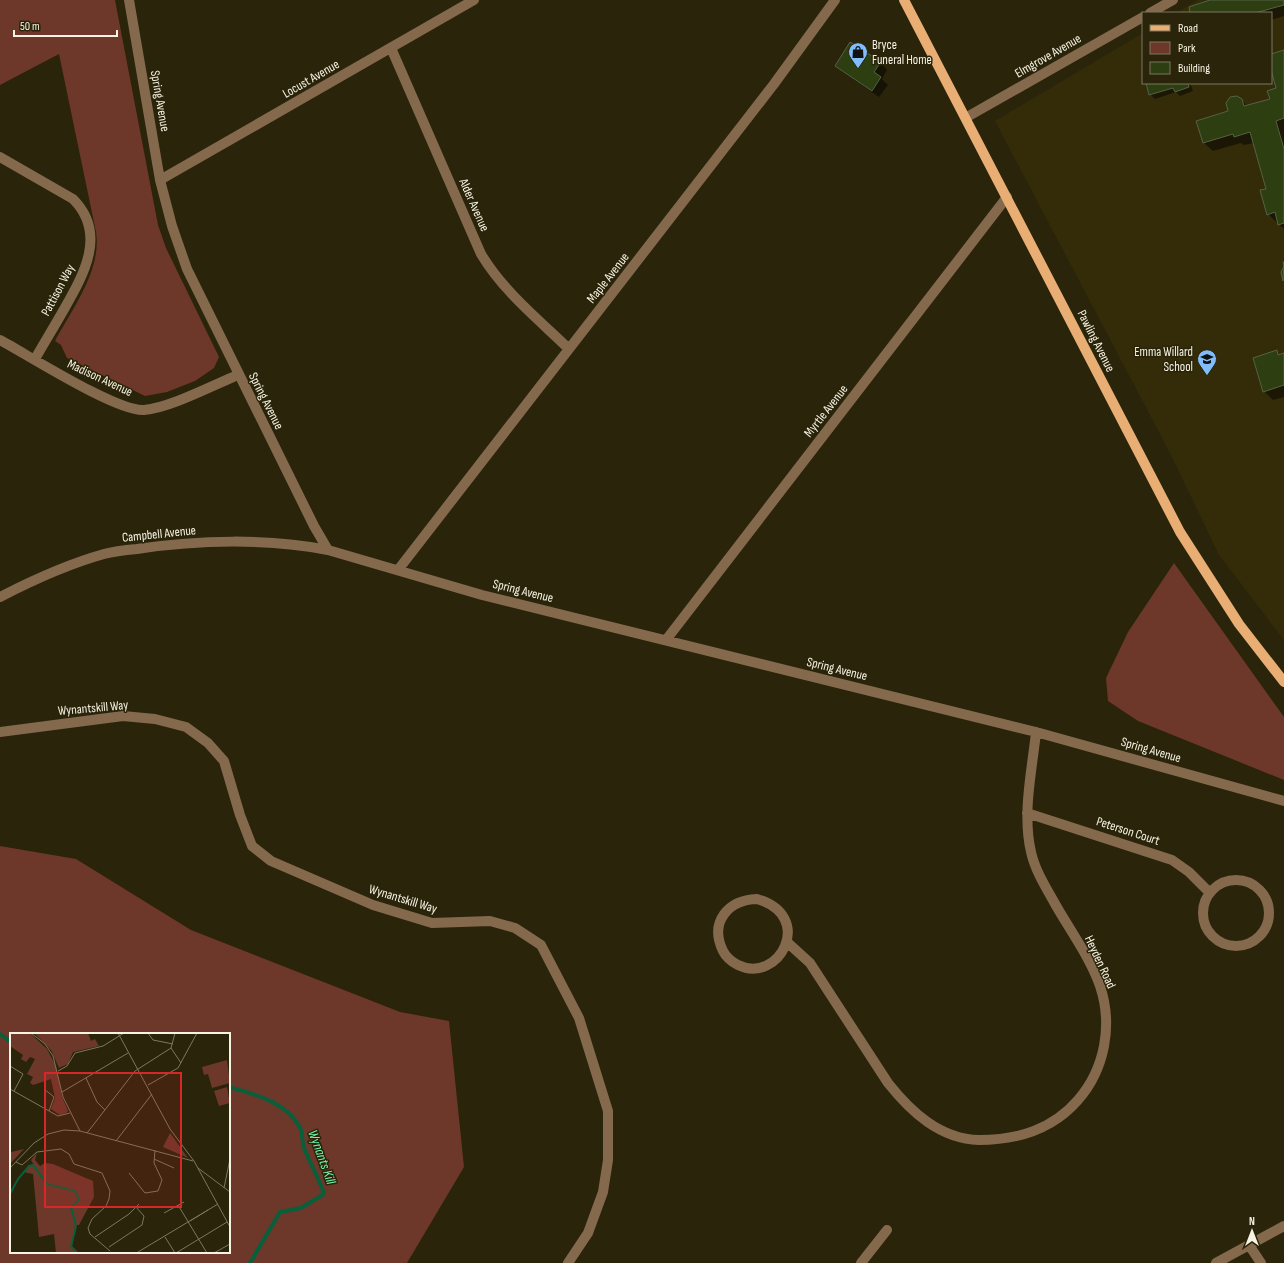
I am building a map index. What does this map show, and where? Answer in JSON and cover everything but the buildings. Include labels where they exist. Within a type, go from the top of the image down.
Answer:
[{"type":"main road","name":"Pawling Avenue","points":[[904,0],[967,118],[1180,532],[1240,624],[1284,682]]},
{"type":"street","name":"Spring Avenue","points":[[129,0],[160,180],[172,226],[188,269],[238,375],[317,533],[328,550],[482,594],[1036,732],[1284,801]]},
{"type":"street","name":"Locust Avenue","points":[[160,180],[474,0]]},
{"type":"street","name":"Maple Avenue","points":[[398,570],[774,84],[835,0]]},
{"type":"street","points":[[1152,12],[1173,0]]},
{"type":"street","name":"Elmgrove Avenue","points":[[967,118],[1142,18]]},
{"type":"street","name":"Alder Avenue","points":[[391,48],[478,247],[491,271],[502,285],[569,349]]},
{"type":"street","name":"Pattison Way","points":[[0,157],[73,199],[82,208],[90,229],[89,255],[79,283],[35,359]]},
{"type":"street","name":"Myrtle Avenue","points":[[666,640],[1007,197]]},
{"type":"street","name":"Madison Avenue","points":[[0,340],[95,392],[124,406],[143,410],[159,407],[238,375]]},
{"type":"street","name":"Campbell Avenue","points":[[0,597],[34,580],[105,553],[176,543],[256,543],[306,545],[328,550]]},
{"type":"street","name":"Wynantskill Way","points":[[0,732],[122,716],[155,719],[186,727],[208,743],[224,761],[240,815],[252,846],[271,861],[373,905],[424,921],[432,923],[490,920],[514,928],[542,945],[579,1018],[608,1111],[608,1160],[603,1192],[588,1232],[568,1263]]},
{"type":"street","name":"Heyden Road","points":[[788,943],[810,963],[888,1083],[916,1114],[939,1130],[966,1140],[988,1140],[1020,1136],[1045,1127],[1066,1114],[1083,1094],[1095,1075],[1103,1055],[1106,1032],[1105,1009],[1100,986],[1090,965],[1036,870],[1031,852],[1027,813],[1036,732]]},
{"type":"street","name":"Peterson Court","points":[[1027,813],[1172,860],[1190,872],[1210,893]]},
{"type":"street","points":[[1235,880],[1252,884],[1261,891],[1267,900],[1270,912],[1268,923],[1263,933],[1246,945],[1236,946],[1225,944],[1216,939],[1209,932],[1203,912],[1205,902],[1210,893],[1219,885],[1235,880]]},
{"type":"street","points":[[757,899],[768,902],[778,909],[785,919],[788,930],[788,943],[775,961],[765,966],[754,968],[743,967],[732,962],[724,954],[719,944],[718,933],[720,922],[726,912],[735,904],[746,900],[757,899]]},
{"type":"street","points":[[1216,1263],[1284,1226]]},
{"type":"street","points":[[861,1263],[887,1230]]},
{"type":"street","points":[[1249,1245],[1261,1263]]},
{"type":"shaded area","name":"Emma Willard School","points":[[1198,0],[1284,0],[1284,640],[1219,555],[1170,453],[995,121],[1142,34],[1142,84],[1272,84],[1272,12],[1178,12]]},
{"type":"green space","points":[[0,0],[115,0],[158,225],[166,248],[219,357],[214,368],[195,381],[167,392],[145,396],[67,358],[61,345],[55,341],[84,289],[90,275],[95,261],[97,246],[96,232],[59,54],[0,85]]},
{"type":"green space","points":[[1174,563],[1284,717],[1284,780],[1138,721],[1108,701],[1106,678],[1128,632]]},
{"type":"green space","points":[[0,846],[76,859],[191,930],[400,1012],[449,1021],[464,1167],[407,1263],[0,1263]]},
{"type":"waterway","name":"Wynants Kill","points":[[0,1034],[10,1041]]},
{"type":"waterway","name":"Wynants Kill","points":[[230,1087],[250,1093],[280,1106],[296,1121],[301,1130],[304,1148],[324,1194],[301,1208],[280,1212],[250,1263]]},
{"type":"place","name":"Bryce Funeral Home","points":[[858,69]]},
{"type":"place","name":"Emma Willard School","points":[[1207,376]]}]
